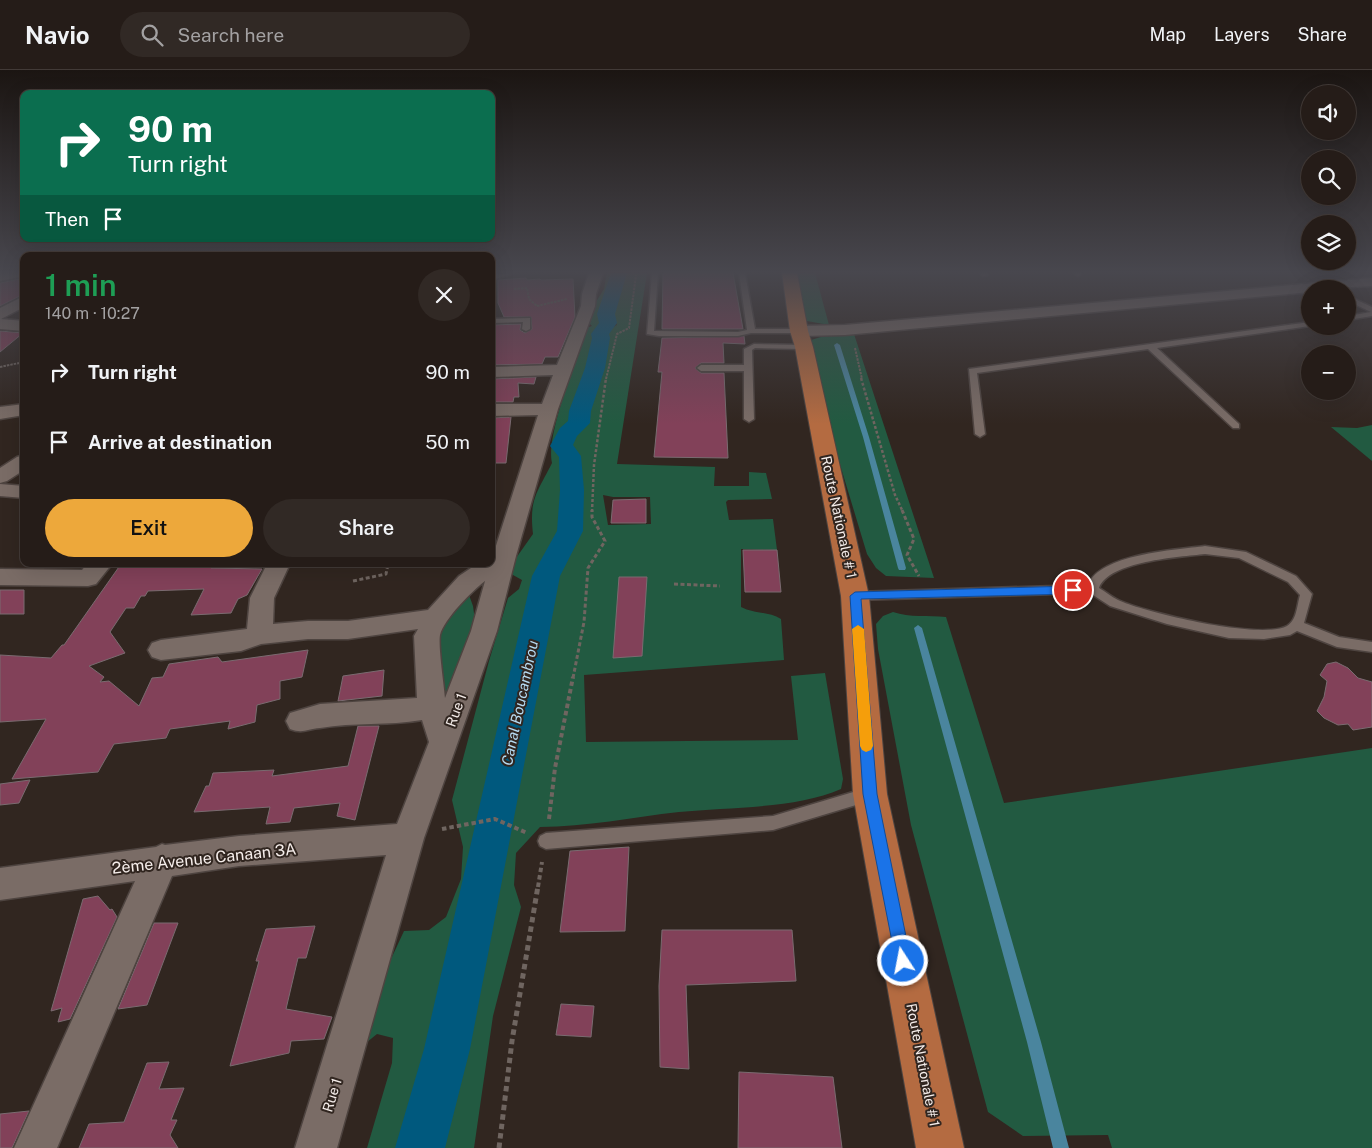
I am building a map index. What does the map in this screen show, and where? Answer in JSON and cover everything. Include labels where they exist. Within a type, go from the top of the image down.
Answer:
[{"type":"main road","name":"Route Nationale # 1","points":[[798,323],[855,596],[870,794],[940,1148]]},
{"type":"street","name":"Rue 1","points":[[316,1148],[408,838],[484,631],[504,556],[549,409],[582,323]]},
{"type":"street","points":[[801,339],[845,330],[922,323]]},
{"type":"street","points":[[0,324],[20,326]]},
{"type":"street","points":[[495,372],[564,370]]},
{"type":"street","points":[[495,410],[549,409]]},
{"type":"street","points":[[0,412],[20,410]]},
{"type":"street","points":[[0,477],[20,464]]},
{"type":"street","points":[[0,490],[20,492]]},
{"type":"street","points":[[495,562],[504,556]]},
{"type":"street","points":[[0,577],[88,578],[97,567]]},
{"type":"street","points":[[444,744],[432,707],[428,636],[435,619],[468,582],[489,567]]},
{"type":"street","points":[[260,635],[262,598],[276,568]]},
{"type":"street","points":[[161,650],[241,641],[260,635],[308,630],[348,630],[413,620],[435,619]]},
{"type":"street","points":[[300,721],[320,716],[402,712],[432,707]]},
{"type":"street","name":"2ème Avenue Canaan 3A","points":[[0,884],[162,860],[239,851],[408,838]]},
{"type":"street","points":[[35,1148],[162,860]]},
{"type":"lane","points":[[526,329],[527,323]]},
{"type":"lane","points":[[651,323],[650,332],[659,334],[738,334],[751,331],[801,339]]},
{"type":"lane","points":[[750,323],[751,331]]},
{"type":"lane","points":[[980,434],[972,371],[1301,325]]},
{"type":"lane","points":[[749,419],[748,349],[750,347],[801,339]]},
{"type":"lane","points":[[1151,346],[1236,426]]},
{"type":"lane","points":[[701,368],[749,368]]},
{"type":"lane","points":[[855,596],[1092,589],[1114,603],[1167,619],[1229,633],[1264,634],[1290,630],[1296,625],[1300,620],[1306,594],[1292,579],[1242,555],[1205,550],[1160,555],[1117,566],[1096,579],[1092,589]]},
{"type":"lane","points":[[1296,625],[1337,642],[1372,646]]},
{"type":"lane","points":[[546,842],[773,823],[870,794]]},
{"type":"path","points":[[500,1148],[512,1041],[536,888],[546,842],[555,768],[584,622],[588,568],[605,541],[592,517],[594,465],[605,382],[617,334],[629,328],[630,323]]},
{"type":"path","points":[[845,330],[856,350],[864,391],[893,484],[894,497],[902,509],[907,528],[914,539],[907,555],[916,568],[926,593]]},
{"type":"path","points":[[0,367],[20,363]]},
{"type":"path","points":[[353,581],[386,574],[387,567]]},
{"type":"path","points":[[674,584],[720,586]]},
{"type":"path","points":[[408,838],[455,825],[495,819],[546,842]]},
{"type":"green space","points":[[589,323],[605,323],[597,340],[590,371],[577,399],[573,426],[565,431],[558,441],[560,451],[566,456],[568,494],[566,529],[540,575],[483,836],[460,923],[411,1148],[367,1148],[392,1063],[393,1038],[377,1034],[361,1047],[378,987],[404,931],[429,930],[446,917],[461,879],[463,847],[452,800],[508,598],[519,589],[522,580],[513,575],[509,568],[533,534],[533,504],[538,489],[552,463],[552,443],[561,405],[586,328],[592,326]]},
{"type":"green space","points":[[616,323],[639,323],[617,464],[715,467],[714,486],[749,486],[749,472],[766,473],[772,499],[728,500],[726,502],[729,520],[773,519],[777,550],[741,549],[741,607],[781,619],[784,660],[584,675],[586,742],[798,740],[791,676],[825,673],[843,779],[841,789],[823,796],[783,804],[679,812],[592,824],[540,827],[516,853],[514,885],[521,907],[493,1016],[474,1148],[431,1148],[549,577],[573,529],[574,451],[570,444],[587,415],[590,395],[603,348],[611,329],[617,325]],"holes":[[[603,495],[613,497],[650,497],[651,524],[608,525]]]},
{"type":"green space","points":[[854,334],[934,578],[886,576],[876,568],[867,554],[829,428],[808,341],[824,336]]},
{"type":"green space","points":[[1372,425],[1372,461],[1331,427],[1357,428]]},
{"type":"green space","points":[[465,595],[469,595],[473,606],[476,628],[448,694],[443,696],[435,634]]},
{"type":"green space","points":[[893,612],[912,616],[946,617],[1004,803],[1372,748],[1372,1148],[1112,1148],[1108,1135],[1023,1136],[988,1112],[911,825],[878,649],[876,624],[883,616]]},
{"type":"building","points":[[532,323],[572,323],[558,357],[545,357],[542,364],[495,365],[495,325],[521,324],[520,330],[525,333],[532,329]]},
{"type":"building","points":[[662,323],[742,323],[743,329],[662,329]]},
{"type":"building","points":[[0,331],[20,333],[20,335],[0,352]]},
{"type":"building","points":[[744,336],[745,344],[723,343],[724,363],[701,363],[695,368],[701,373],[724,373],[728,458],[654,457],[662,372],[658,372],[662,338]]},
{"type":"building","points":[[536,377],[534,384],[518,383],[519,397],[514,397],[513,402],[495,402],[495,379]]},
{"type":"building","points":[[511,417],[506,463],[495,463],[495,418]]},
{"type":"building","points":[[646,499],[646,523],[611,523],[613,500]]},
{"type":"building","points":[[743,550],[777,550],[781,592],[745,592]]},
{"type":"building","points":[[119,567],[212,567],[262,569],[247,595],[238,599],[231,613],[191,615],[204,589],[148,591],[145,596],[141,596],[134,608],[126,608],[110,632],[125,653],[89,666],[104,677],[100,682],[109,681],[139,706],[152,678],[163,677],[169,664],[218,657],[222,662],[308,650],[302,677],[280,681],[280,699],[257,705],[255,722],[228,729],[230,721],[170,729],[166,738],[114,744],[98,772],[12,779],[46,719],[0,722],[0,655],[51,658],[64,645]]},
{"type":"building","points":[[619,577],[647,577],[642,656],[613,658]]},
{"type":"building","points":[[0,590],[24,590],[24,614],[0,614]]},
{"type":"building","points":[[1336,662],[1348,668],[1358,678],[1372,682],[1372,727],[1353,730],[1348,724],[1338,725],[1324,718],[1317,711],[1324,697],[1327,681],[1320,675],[1327,664]]},
{"type":"building","points":[[384,670],[382,696],[338,701],[343,676]]},
{"type":"building","points":[[358,726],[379,726],[355,820],[337,816],[340,803],[294,808],[290,822],[266,824],[270,807],[194,812],[206,786],[209,786],[213,773],[274,770],[272,776],[348,766]]},
{"type":"building","points":[[30,780],[19,803],[0,805],[0,784]]},
{"type":"building","points":[[629,847],[625,931],[560,932],[570,851]]},
{"type":"building","points":[[98,896],[110,910],[112,909],[117,917],[70,1019],[58,1022],[62,1008],[51,1011],[83,899]]},
{"type":"building","points":[[154,923],[178,923],[147,1005],[118,1009]]},
{"type":"building","points":[[315,926],[306,958],[298,958],[286,1009],[332,1017],[324,1039],[291,1041],[289,1053],[230,1066],[259,961],[256,961],[266,929]]},
{"type":"building","points":[[662,930],[792,930],[796,981],[686,985],[689,1069],[660,1067],[659,986]]},
{"type":"building","points":[[561,1004],[594,1006],[591,1037],[556,1035]]},
{"type":"building","points":[[169,1062],[159,1089],[184,1088],[171,1120],[177,1120],[170,1135],[178,1148],[79,1148],[89,1124],[124,1122],[147,1063]]},
{"type":"building","points":[[739,1072],[833,1077],[842,1148],[738,1148]]},
{"type":"building","points":[[29,1111],[12,1148],[0,1148],[0,1114]]},
{"type":"waterway","name":"Canal Boucambrou","points":[[420,1148],[447,1049],[546,576],[570,531],[572,490],[570,456],[561,446],[568,433],[579,423],[580,411],[595,368],[601,338],[600,334],[608,323]]},
{"type":"waterway","points":[[837,345],[866,437],[902,568]]},
{"type":"waterway","points":[[918,628],[1034,1042],[1061,1148]]},
{"type":"slow traffic","points":[[858,629],[866,746]]},
{"type":"route","points":[[903,961],[870,794],[855,596],[1073,590]]}]
